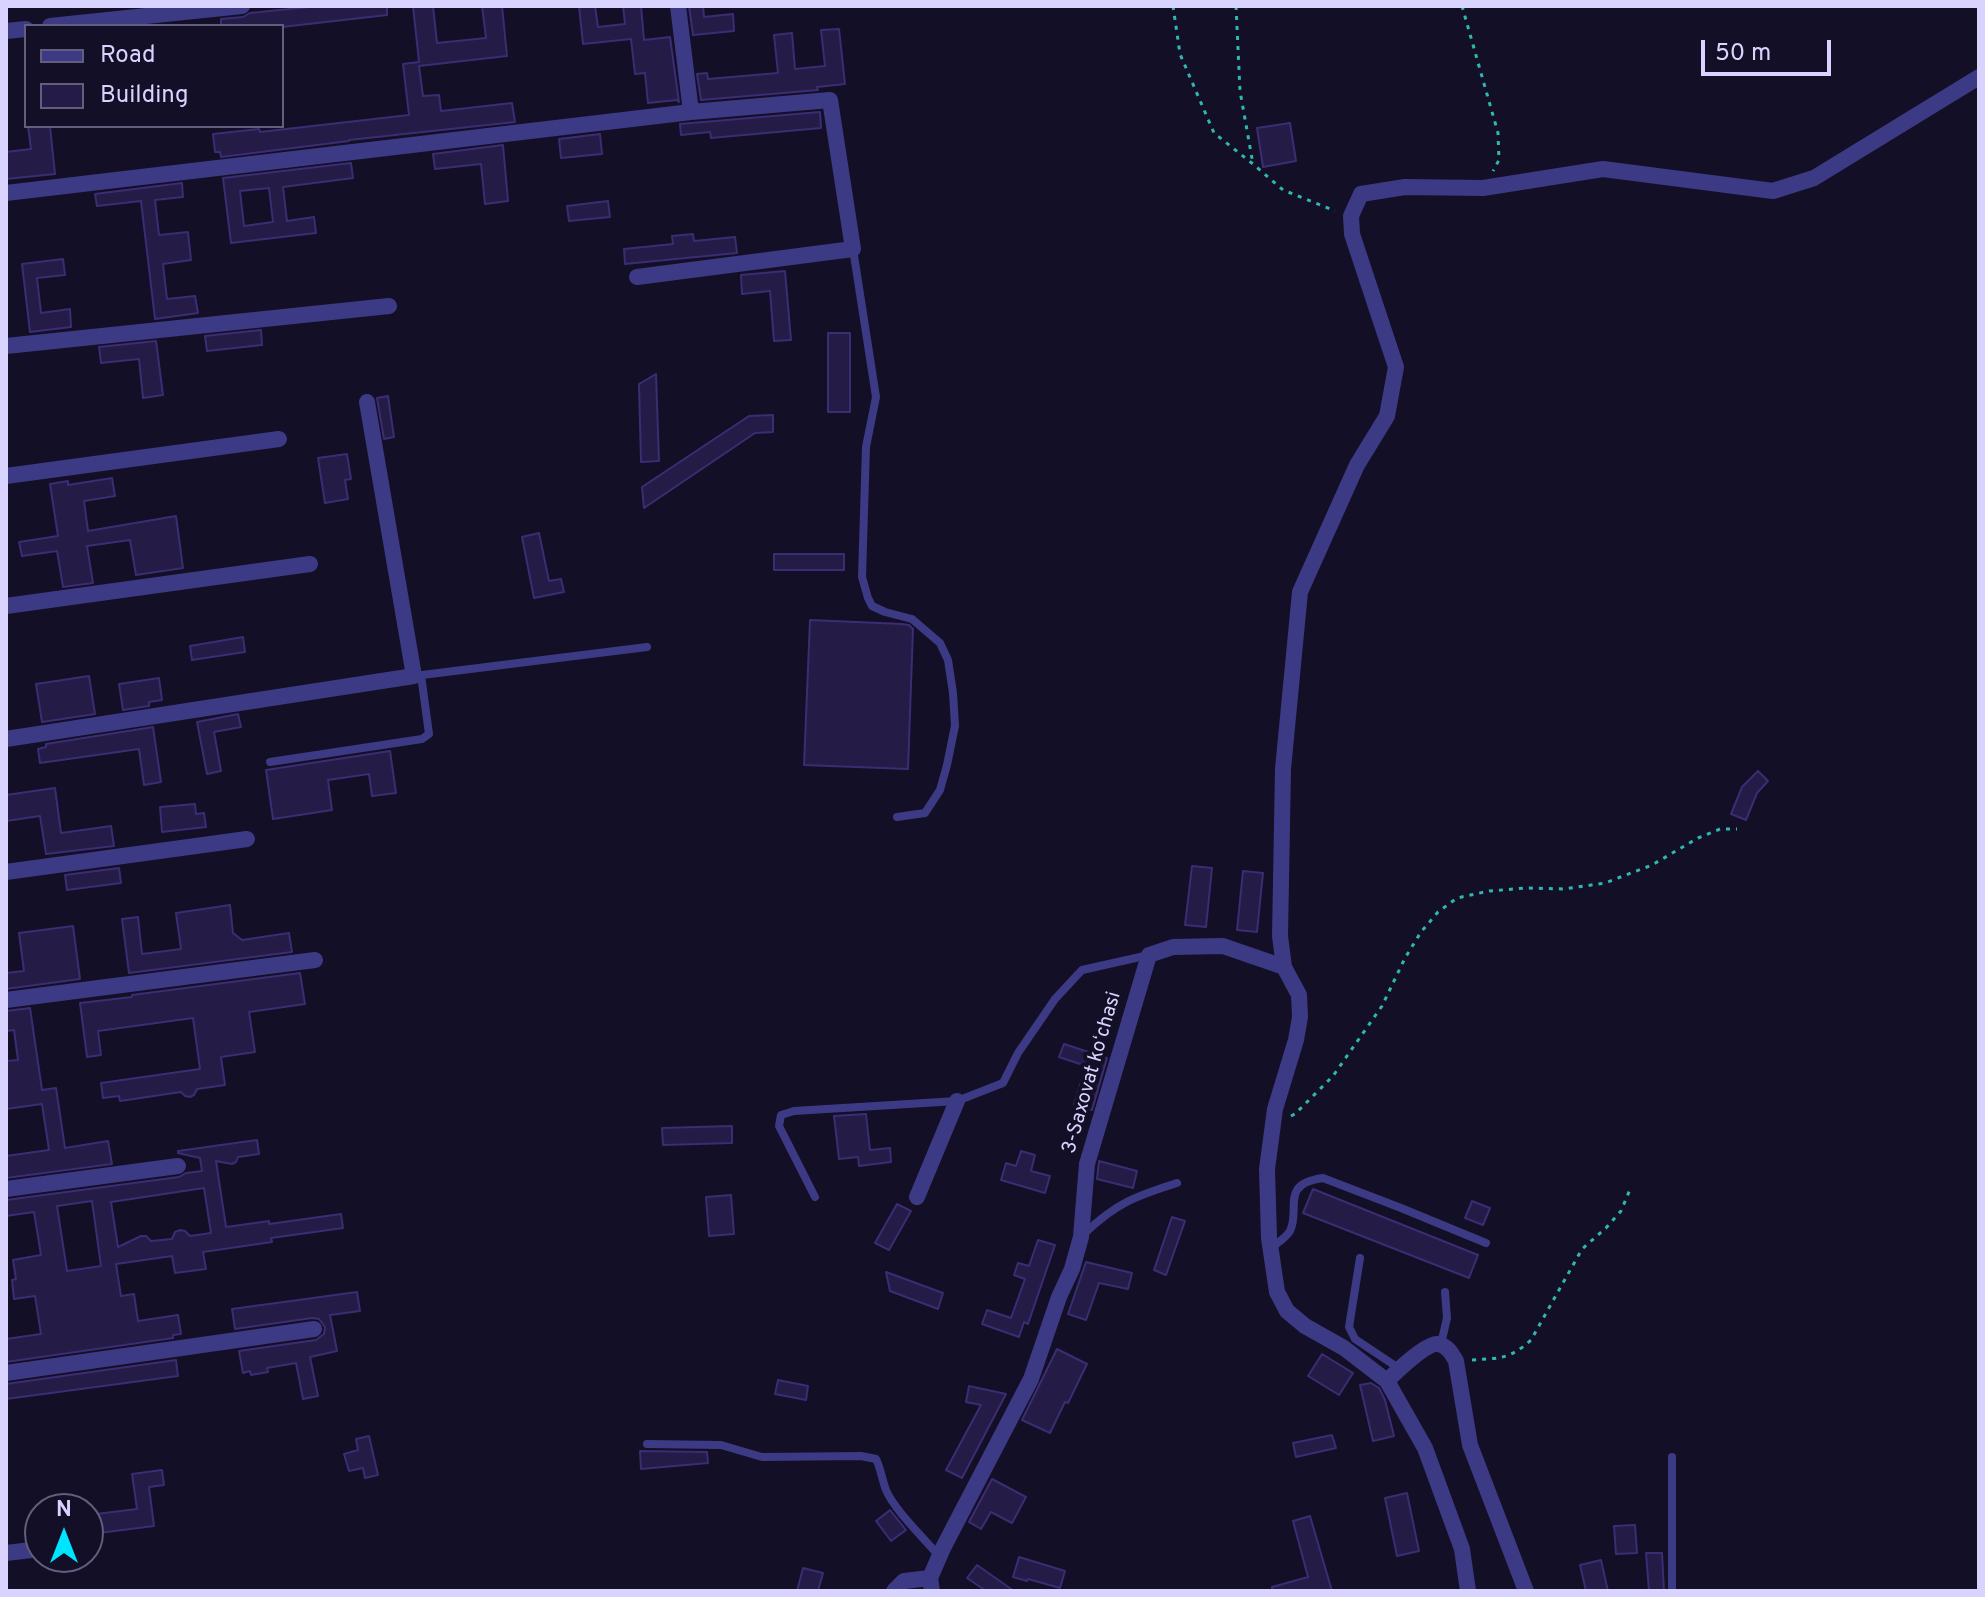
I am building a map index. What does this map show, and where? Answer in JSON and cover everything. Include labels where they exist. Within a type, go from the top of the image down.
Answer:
[{"type":"street","points":[[69,24],[242,6]]},
{"type":"street","points":[[678,6],[691,112]]},
{"type":"street","points":[[1468,1591],[1462,1549],[1425,1448],[1387,1381],[1287,1311],[1277,1292],[1270,1249],[1267,1169],[1275,1109],[1300,1017],[1299,995],[1284,967],[1280,936],[1283,769],[1300,592],[1357,465],[1387,416],[1396,367],[1352,234],[1351,216],[1361,194],[1405,187],[1483,188],[1603,169],[1773,191],[1814,178],[1979,77]]},
{"type":"street","points":[[6,193],[691,112],[830,100],[853,249],[637,277]]},
{"type":"street","points":[[6,346],[389,306]]},
{"type":"street","points":[[6,739],[418,675],[367,402]]},
{"type":"street","points":[[6,476],[279,439]]},
{"type":"street","points":[[6,606],[310,564]]},
{"type":"street","points":[[6,872],[247,839]]},
{"type":"street","points":[[1149,955],[1173,947],[1223,946],[1284,967]]},
{"type":"street","name":"3-Saxovat koʻchasi","points":[[931,1584],[940,1556],[1031,1379],[1059,1297],[1072,1269],[1081,1237],[1087,1164],[1149,955]]},
{"type":"street","points":[[6,1000],[315,960]]},
{"type":"street","points":[[917,1197],[957,1101]]},
{"type":"street","points":[[6,1189],[178,1166]]},
{"type":"street","points":[[6,1373],[314,1329]]},
{"type":"street","points":[[1387,1381],[1434,1343],[1449,1350],[1456,1361],[1470,1445],[1526,1591]]},
{"type":"street","points":[[894,1591],[904,1581],[931,1584]]},
{"type":"lane","points":[[853,249],[876,397],[866,447],[862,577],[872,606],[912,619],[940,643],[948,660],[953,693],[955,726],[940,790],[925,813],[897,817]]},
{"type":"lane","points":[[270,762],[422,739],[429,734],[418,675],[647,647]]},
{"type":"lane","points":[[815,1197],[779,1126],[781,1115],[794,1111],[957,1101],[1003,1083],[1018,1053],[1055,999],[1082,970],[1149,955]]},
{"type":"lane","points":[[1270,1249],[1289,1232],[1296,1191],[1323,1178],[1486,1243]]},
{"type":"lane","points":[[1081,1237],[1099,1220],[1135,1197],[1177,1183]]},
{"type":"lane","points":[[1360,1258],[1349,1327],[1355,1339],[1400,1369]]},
{"type":"lane","points":[[1441,1344],[1447,1318],[1445,1292]]},
{"type":"lane","points":[[647,1444],[721,1445],[762,1457],[861,1456],[876,1459],[892,1500],[940,1556]]},
{"type":"lane","points":[[1672,1457],[1672,1591]]},
{"type":"path","points":[[1173,6],[1180,54],[1214,133],[1283,190],[1351,216]]},
{"type":"path","points":[[1236,6],[1240,91],[1253,164]]},
{"type":"path","points":[[1462,6],[1498,133],[1499,160],[1483,188]]},
{"type":"path","points":[[1273,1125],[1295,1114],[1333,1076],[1382,1006],[1421,932],[1438,912],[1457,898],[1489,891],[1564,889],[1605,883],[1652,865],[1698,838],[1720,829],[1737,829]]},
{"type":"path","points":[[1456,1361],[1505,1358],[1531,1340],[1582,1249],[1621,1211],[1631,1187]]},
{"type":"building","points":[[319,6],[387,6],[387,15],[284,27],[284,24],[221,24],[221,19],[243,17],[250,13]]},
{"type":"building","points":[[413,6],[433,6],[437,43],[486,38],[482,6],[502,6],[507,56],[419,66],[423,96],[439,95],[441,111],[512,103],[515,122],[221,157],[220,152],[215,152],[213,134],[259,129],[260,132],[409,115],[403,64],[419,62]]},
{"type":"building","points":[[579,6],[595,6],[598,27],[625,24],[623,6],[641,6],[644,40],[670,37],[679,102],[648,103],[645,73],[635,74],[631,39],[583,44]]},
{"type":"building","points":[[689,6],[703,6],[704,17],[733,14],[734,31],[693,35]]},
{"type":"building","points":[[839,29],[845,84],[817,87],[818,90],[701,100],[697,74],[707,73],[708,79],[778,73],[774,35],[792,33],[795,69],[825,66],[821,30]]},
{"type":"building","points":[[820,112],[821,128],[711,138],[710,132],[681,135],[680,124]]},
{"type":"building","points":[[1290,123],[1296,161],[1263,167],[1257,128]]},
{"type":"building","points":[[28,128],[50,128],[55,174],[6,179],[6,152],[31,149]]},
{"type":"building","points":[[600,134],[602,154],[561,158],[559,139]]},
{"type":"building","points":[[503,145],[508,201],[485,204],[481,164],[435,169],[433,154]]},
{"type":"building","points":[[351,163],[353,178],[283,187],[287,221],[314,217],[316,233],[231,243],[223,178]],"holes":[[[269,188],[273,222],[244,226],[240,191]]]},
{"type":"building","points":[[182,183],[183,197],[155,200],[159,235],[188,232],[191,260],[163,264],[167,299],[195,296],[198,313],[155,319],[141,201],[97,206],[95,194]]},
{"type":"building","points":[[608,201],[610,217],[569,221],[567,206]]},
{"type":"building","points":[[693,234],[694,241],[735,237],[737,253],[625,264],[624,249],[673,244],[672,236]]},
{"type":"building","points":[[63,259],[65,275],[37,278],[41,313],[70,309],[71,327],[30,332],[22,264]]},
{"type":"building","points":[[785,271],[791,340],[774,341],[770,291],[742,294],[741,275]]},
{"type":"building","points":[[261,330],[262,345],[207,351],[205,336]]},
{"type":"building","points":[[828,333],[850,333],[850,412],[828,412]]},
{"type":"building","points":[[156,341],[163,395],[143,398],[139,359],[101,363],[99,347]]},
{"type":"building","points":[[656,374],[659,461],[641,462],[639,384]]},
{"type":"building","points":[[388,396],[394,437],[384,439],[377,398]]},
{"type":"building","points":[[773,415],[773,432],[755,433],[644,508],[642,487],[749,416]]},
{"type":"building","points":[[347,454],[351,479],[345,480],[348,499],[325,503],[318,458]]},
{"type":"building","points":[[112,478],[115,496],[84,501],[88,531],[176,516],[183,568],[136,575],[130,540],[87,546],[93,583],[63,587],[57,551],[22,556],[19,542],[58,536],[50,484],[68,481],[68,485]]},
{"type":"building","points":[[539,533],[549,581],[561,579],[564,592],[534,598],[522,537]]},
{"type":"building","points":[[774,554],[844,554],[844,570],[774,570]]},
{"type":"building","points":[[810,620],[902,624],[913,629],[908,769],[804,765]]},
{"type":"building","points":[[243,637],[245,652],[192,660],[190,646]]},
{"type":"building","points":[[89,676],[95,714],[42,722],[36,684]]},
{"type":"building","points":[[159,678],[162,700],[149,702],[149,706],[123,710],[119,684]]},
{"type":"building","points":[[238,714],[241,727],[214,732],[221,771],[207,774],[197,722]]},
{"type":"building","points":[[153,727],[161,782],[144,785],[139,749],[40,763],[38,749],[46,747],[46,744]]},
{"type":"building","points":[[390,751],[396,793],[372,796],[369,774],[328,780],[332,810],[273,819],[266,770]]},
{"type":"building","points":[[1758,771],[1768,781],[1757,793],[1746,820],[1731,814],[1742,787]]},
{"type":"building","points":[[55,788],[61,833],[111,826],[114,846],[46,854],[40,816],[6,821],[6,795]]},
{"type":"building","points":[[195,804],[196,814],[204,813],[206,827],[162,832],[160,807]]},
{"type":"building","points":[[1192,866],[1212,868],[1206,927],[1185,925]]},
{"type":"building","points":[[119,868],[121,883],[67,890],[65,875]]},
{"type":"building","points":[[1243,871],[1263,873],[1257,932],[1237,930]]},
{"type":"building","points":[[230,905],[233,933],[242,940],[289,933],[292,952],[129,973],[122,919],[138,917],[142,954],[181,949],[176,913]]},
{"type":"building","points":[[73,926],[80,979],[6,989],[6,973],[24,971],[19,933]]},
{"type":"building","points":[[300,973],[305,1004],[249,1012],[255,1052],[221,1057],[225,1085],[197,1089],[190,1097],[181,1092],[120,1101],[119,1096],[103,1098],[101,1083],[200,1069],[193,1018],[98,1031],[101,1055],[87,1057],[80,1003]]},
{"type":"building","points":[[30,1008],[42,1090],[56,1088],[65,1148],[108,1141],[112,1164],[6,1178],[6,1156],[49,1150],[42,1104],[6,1109],[6,1061],[18,1060],[14,1030],[6,1031],[6,1011]]},
{"type":"building","points":[[1064,1044],[1107,1058],[1092,1110],[1074,1104],[1086,1066],[1059,1057]]},
{"type":"building","points":[[866,1114],[870,1150],[890,1148],[891,1162],[859,1166],[858,1157],[839,1159],[834,1116]]},
{"type":"building","points":[[732,1126],[732,1143],[663,1145],[662,1128]]},
{"type":"building","points":[[257,1140],[259,1154],[238,1157],[232,1164],[216,1161],[226,1227],[341,1214],[343,1228],[203,1252],[206,1269],[175,1273],[172,1256],[116,1264],[121,1296],[134,1294],[138,1321],[178,1315],[181,1334],[173,1335],[173,1338],[6,1362],[6,1339],[41,1334],[35,1296],[14,1299],[12,1280],[16,1279],[13,1260],[41,1255],[34,1212],[6,1216],[6,1200],[179,1177],[202,1171],[200,1158],[178,1151]],"holes":[[[204,1188],[211,1233],[190,1236],[180,1230],[175,1232],[172,1239],[151,1241],[141,1236],[118,1247],[111,1202]],[[92,1201],[101,1266],[67,1271],[57,1206]]]},
{"type":"building","points":[[1021,1151],[1035,1155],[1031,1171],[1050,1176],[1045,1193],[1001,1180],[1006,1163],[1016,1166]]},
{"type":"building","points":[[1099,1161],[1137,1171],[1133,1188],[1097,1179]]},
{"type":"building","points":[[1313,1189],[1478,1255],[1469,1278],[1303,1213]]},
{"type":"building","points":[[731,1195],[734,1234],[709,1236],[706,1197]]},
{"type":"building","points":[[1472,1201],[1490,1208],[1483,1225],[1465,1218]]},
{"type":"building","points":[[897,1204],[911,1211],[889,1250],[875,1243]]},
{"type":"building","points":[[1172,1217],[1185,1221],[1166,1275],[1154,1270]]},
{"type":"building","points":[[1038,1240],[1055,1245],[1028,1324],[1024,1322],[1019,1337],[982,1324],[987,1310],[1011,1318],[1025,1279],[1014,1275],[1018,1263],[1029,1266]]},
{"type":"building","points":[[1086,1262],[1132,1273],[1128,1289],[1099,1283],[1086,1320],[1068,1314]]},
{"type":"building","points":[[886,1272],[943,1293],[938,1309],[890,1291]]},
{"type":"building","points":[[357,1292],[360,1311],[330,1315],[337,1351],[310,1357],[318,1396],[303,1399],[296,1363],[267,1368],[268,1372],[243,1373],[239,1351],[316,1340],[324,1334],[325,1327],[319,1319],[312,1318],[235,1329],[232,1309]]},
{"type":"building","points":[[1057,1349],[1087,1364],[1050,1433],[1022,1420]]},
{"type":"building","points":[[1322,1354],[1353,1373],[1339,1395],[1308,1376]]},
{"type":"building","points":[[176,1360],[178,1376],[6,1399],[6,1384]]},
{"type":"building","points":[[778,1380],[808,1386],[806,1400],[775,1394]]},
{"type":"building","points":[[1371,1383],[1379,1388],[1385,1400],[1394,1436],[1373,1441],[1360,1385]]},
{"type":"building","points":[[969,1386],[1006,1394],[962,1478],[946,1470],[981,1405],[966,1402]]},
{"type":"building","points":[[1332,1435],[1336,1448],[1296,1457],[1293,1443]]},
{"type":"building","points":[[369,1436],[378,1475],[365,1478],[363,1468],[349,1471],[344,1454],[358,1450],[356,1439]]},
{"type":"building","points":[[640,1451],[707,1452],[708,1463],[641,1469]]},
{"type":"building","points":[[162,1470],[164,1485],[149,1487],[154,1526],[104,1532],[104,1513],[137,1509],[132,1474]]},
{"type":"building","points":[[992,1479],[1026,1497],[1012,1523],[991,1512],[981,1529],[969,1522]]},
{"type":"building","points":[[1407,1493],[1419,1551],[1397,1556],[1385,1498]]},
{"type":"building","points":[[890,1510],[906,1530],[891,1541],[876,1521]]},
{"type":"building","points":[[1310,1516],[1332,1591],[1272,1591],[1272,1587],[1308,1577],[1293,1521]]},
{"type":"building","points":[[1635,1525],[1637,1553],[1616,1554],[1614,1526]]},
{"type":"building","points":[[1646,1553],[1662,1553],[1664,1591],[1649,1591]]},
{"type":"building","points":[[1019,1557],[1065,1571],[1060,1588],[1013,1577]]},
{"type":"building","points":[[1601,1560],[1608,1591],[1586,1591],[1580,1565]]},
{"type":"building","points":[[977,1565],[1014,1591],[986,1591],[967,1578]]},
{"type":"building","points":[[803,1568],[823,1573],[818,1591],[797,1591]]}]
